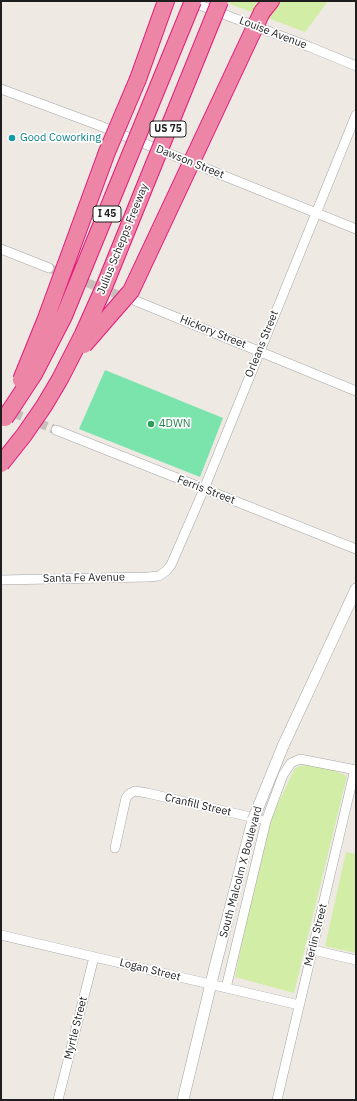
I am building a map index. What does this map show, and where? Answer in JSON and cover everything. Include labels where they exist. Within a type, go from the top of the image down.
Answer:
[{"type":"highway","points":[[107,152],[130,75],[156,1]]},
{"type":"highway","points":[[3,422],[45,321],[107,152],[138,78],[166,1]]},
{"type":"highway","name":"I 45","points":[[3,422],[34,374],[64,316],[193,1]]},
{"type":"highway","name":"Julius Schepps Freeway","points":[[1,464],[34,420],[68,364],[97,303],[220,1]]},
{"type":"highway","points":[[68,364],[131,291],[267,5]]},
{"type":"street","name":"Louise Avenue","points":[[190,1],[310,46],[356,66]]},
{"type":"street","name":"Dawson Street","points":[[1,89],[98,125],[356,229]]},
{"type":"street","name":"Orleans Street","points":[[166,571],[175,558],[204,489],[356,115]]},
{"type":"street","points":[[1,249],[49,268]]},
{"type":"street","name":"Hickory Street","points":[[136,301],[356,391]]},
{"type":"street","name":"Ferris Street","points":[[56,430],[356,549]]},
{"type":"street","name":"Santa Fe Avenue","points":[[1,580],[148,577],[159,576],[166,571]]},
{"type":"street","name":"South Malcolm X Boulevard","points":[[183,1100],[215,967],[253,820],[277,760],[356,589]]},
{"type":"street","points":[[226,988],[266,821],[283,775],[291,763],[300,758],[356,770]]},
{"type":"street","name":"Merlin Street","points":[[277,1100],[356,770]]},
{"type":"street","name":"Cranfill Street","points":[[115,848],[126,798],[129,794],[135,791],[266,821]]},
{"type":"street","name":"Logan Street","points":[[1,935],[299,1005]]},
{"type":"street","points":[[313,950],[356,960]]},
{"type":"street","name":"Myrtle Street","points":[[58,1100],[94,956]]},
{"type":"green space","points":[[222,1],[328,1],[305,32]]},
{"type":"green space","name":"4DWN","points":[[105,370],[223,418],[200,477],[79,429]]},
{"type":"green space","points":[[308,764],[327,768],[347,776],[294,993],[235,977],[264,833],[295,768]]},
{"type":"green space","points":[[346,852],[356,854],[356,953],[325,946]]},
{"type":"tunnel","points":[[49,268],[129,299]]},
{"type":"tunnel","points":[[1,408],[56,430]]},
{"type":"place","name":"Good Coworking","points":[[12,138]]},
{"type":"place","name":"4DWN","points":[[151,424]]}]
